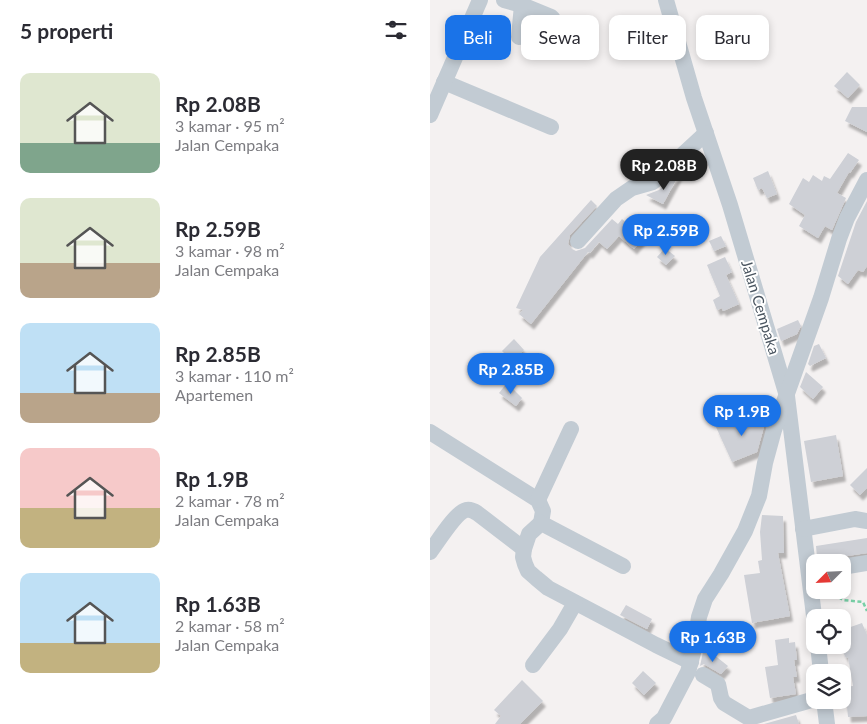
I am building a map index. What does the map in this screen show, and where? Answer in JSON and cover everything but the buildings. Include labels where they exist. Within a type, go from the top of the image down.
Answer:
[{"type":"street","points":[[430,115],[480,0]]},
{"type":"street","points":[[504,0],[548,15]]},
{"type":"street","name":"Jalan Cempaka","points":[[666,0],[787,396],[808,554]]},
{"type":"street","points":[[519,37],[522,5]]},
{"type":"street","points":[[444,82],[551,127]]},
{"type":"street","points":[[578,241],[616,199],[632,188],[653,182],[706,133]]},
{"type":"street","points":[[657,724],[664,718],[688,672],[695,645],[699,617],[705,599],[745,532],[759,496],[774,430],[821,298],[839,239],[847,218],[867,180]]},
{"type":"street","points":[[538,500],[571,429]]},
{"type":"street","points":[[430,432],[538,500],[543,511],[541,523],[529,534],[524,549],[523,558],[528,572],[548,588],[575,603],[691,662]]},
{"type":"street","points":[[430,552],[459,514],[467,510],[477,513],[524,549]]},
{"type":"street","points":[[803,529],[855,519],[867,521]]},
{"type":"street","points":[[541,523],[623,566]]},
{"type":"street","points":[[851,566],[867,563]]},
{"type":"street","points":[[534,664],[560,629],[575,603]]},
{"type":"street","points":[[703,675],[718,684],[724,703],[749,718],[806,701]]},
{"type":"street","points":[[825,709],[827,724]]},
{"type":"path","points":[[842,599],[863,602],[867,611]]}]
